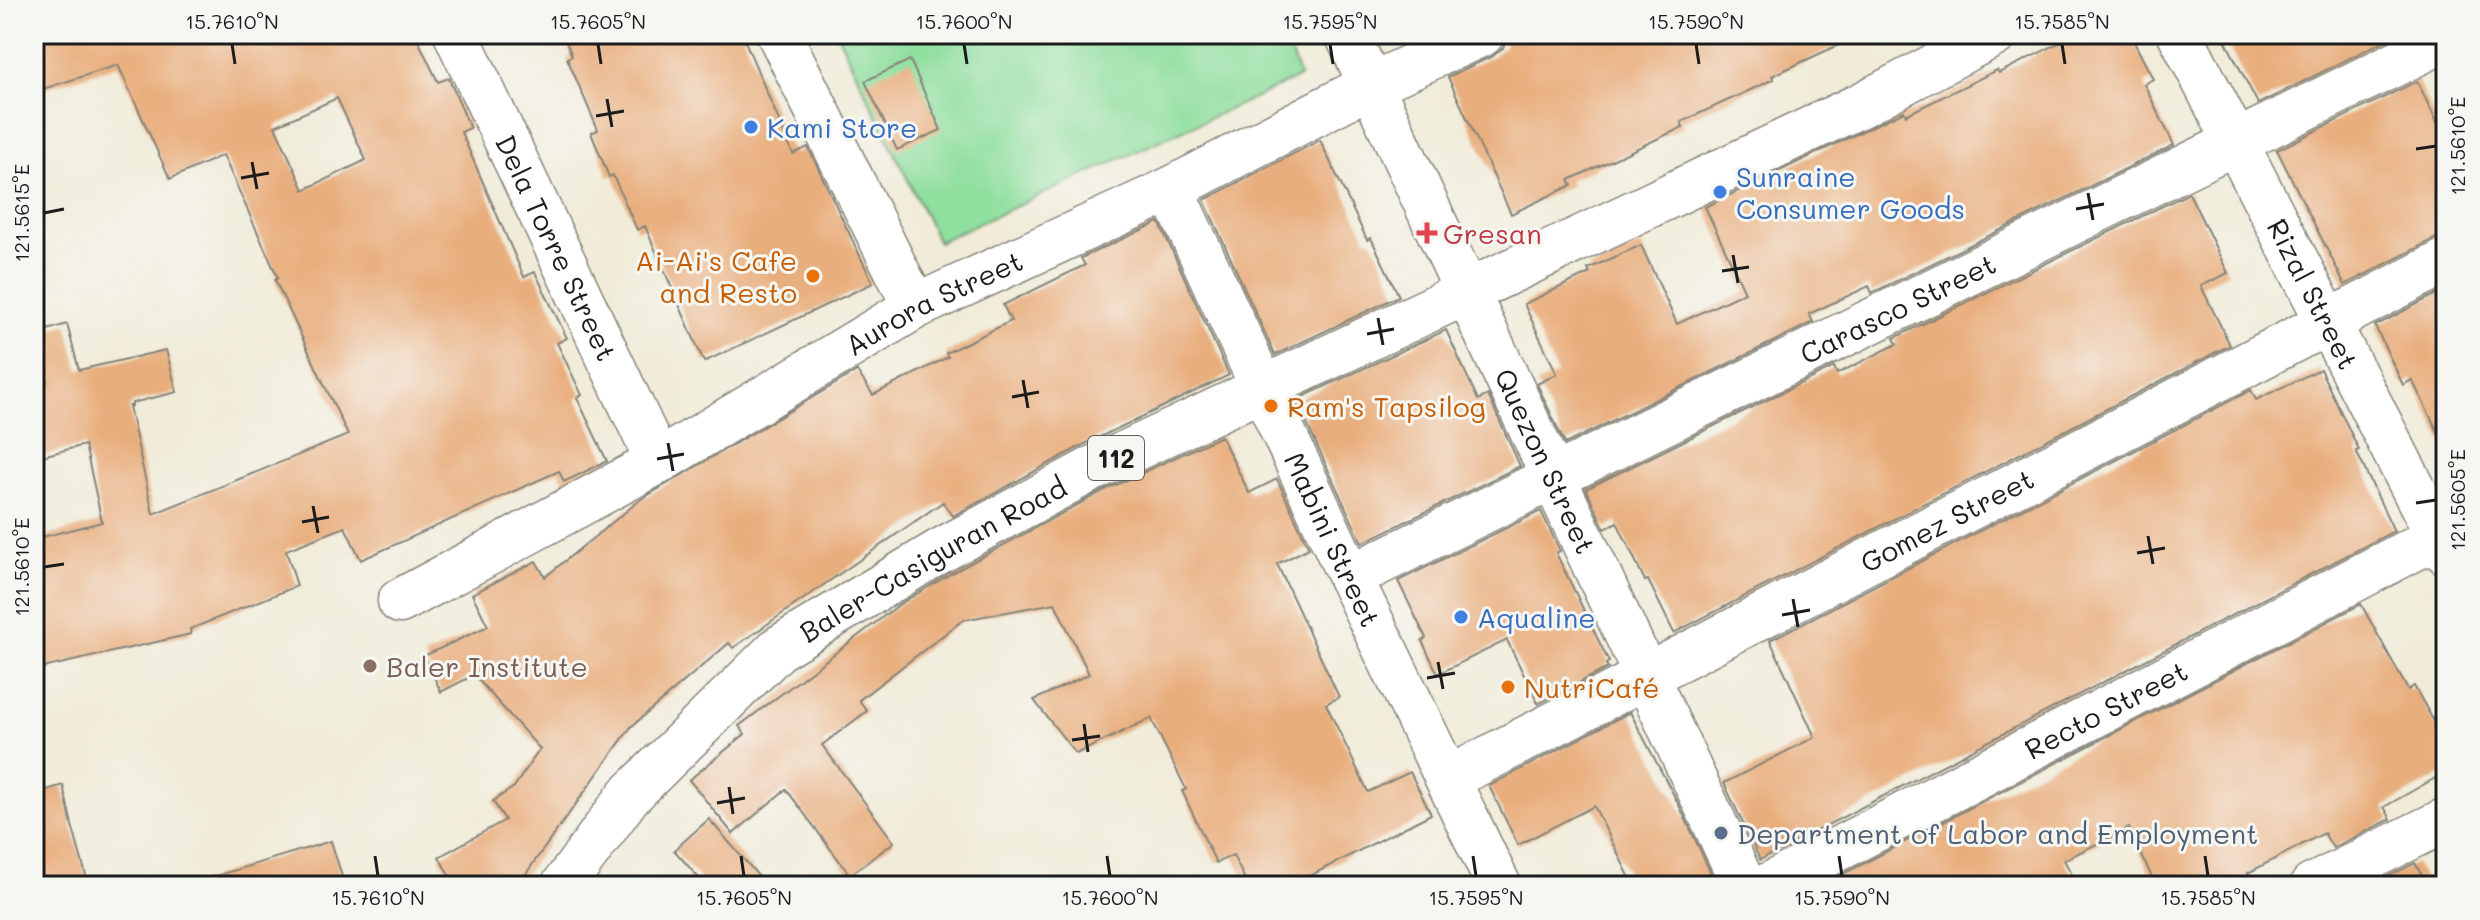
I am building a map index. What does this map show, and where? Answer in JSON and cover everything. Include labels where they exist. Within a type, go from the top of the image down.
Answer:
[{"type":"street","name":"Dela Torre Street","points":[[456,34],[658,462]]},
{"type":"street","points":[[779,34],[915,307]]},
{"type":"street","name":"Quezon Street","points":[[1347,34],[1744,886]]},
{"type":"street","name":"Aurora Street","points":[[400,601],[658,462],[915,307],[1171,189],[1371,85],[1482,34]]},
{"type":"street","name":"Baler-Casiguran Road","points":[[563,886],[628,797],[779,648],[940,551],[1078,476],[1863,104],[1995,34]]},
{"type":"street","name":"Rizal Street","points":[[2180,34],[2327,323],[2443,540]]},
{"type":"street","name":"Carasco Street","points":[[1350,577],[2236,143],[2436,50]]},
{"type":"street","name":"Mabini Street","points":[[1171,189],[1350,577],[1499,886]]},
{"type":"street","name":"Gomez Street","points":[[1448,779],[2446,261]]},
{"type":"street","name":"Recto Street","points":[[1767,886],[2443,540]]},
{"type":"street","points":[[2312,886],[2446,820]]},
{"type":"green space","points":[[837,34],[1283,34],[1300,77],[938,242]]},
{"type":"building","points":[[34,34],[415,34],[438,82],[449,78],[470,128],[461,132],[524,277],[535,272],[567,338],[557,343],[582,395],[577,398],[607,461],[564,482],[559,471],[361,560],[345,527],[286,550],[297,586],[190,629],[191,634],[34,670],[34,539],[102,522],[85,445],[42,456],[34,420],[34,387],[47,382],[34,334],[67,324],[79,370],[166,350],[177,392],[129,406],[153,514],[348,435],[275,280],[278,278],[223,155],[170,179],[118,65],[34,92]],"holes":[[[337,98],[366,160],[304,190],[275,126]]]},
{"type":"building","points":[[563,34],[742,34],[793,154],[808,147],[873,283],[704,362],[645,226],[637,230],[613,175],[609,177],[591,133],[598,130],[567,58],[572,56]]},
{"type":"building","points":[[1508,34],[1862,34],[1681,122],[1683,127],[1569,180],[1572,185],[1511,214],[1448,77],[1493,56],[1503,48]]},
{"type":"building","points":[[2077,34],[2130,34],[2153,79],[2144,84],[2174,145],[1872,293],[1869,286],[1809,314],[1813,322],[1565,444],[1537,384],[1557,374],[1524,304],[1590,273],[1588,269],[1641,245],[1677,324],[1745,292],[1705,207],[1904,111],[1906,115]]},
{"type":"building","points":[[2222,34],[2393,34],[2394,36],[2258,104]]},
{"type":"building","points":[[910,60],[941,130],[897,150],[865,81]]},
{"type":"building","points":[[2417,81],[2446,141],[2446,236],[2434,239],[2345,285],[2277,150]]},
{"type":"building","points":[[1320,140],[1367,240],[1371,238],[1399,296],[1275,355],[1204,200]]},
{"type":"building","points":[[2189,193],[2228,273],[2201,286],[2230,345],[1674,633],[1617,522],[1605,529],[1586,489],[1834,367],[1837,374],[1897,344],[1894,338]]},
{"type":"building","points":[[1159,222],[1229,375],[1081,446],[953,516],[943,502],[733,648],[729,643],[631,727],[517,886],[455,886],[439,857],[505,820],[493,801],[514,787],[540,749],[474,675],[441,692],[424,656],[488,626],[472,594],[536,561],[545,577],[640,500],[857,371],[873,395],[948,357],[946,353],[1011,321],[1003,305],[1085,265],[1081,258]]},
{"type":"building","points":[[2446,289],[2446,448],[2412,380],[2403,385],[2375,326]]},
{"type":"building","points":[[1446,330],[1478,400],[1488,395],[1520,466],[1362,543],[1296,400]]},
{"type":"building","points":[[2320,369],[2394,531],[1760,860],[1724,783],[1815,737],[1770,640],[2251,390],[2256,400]]},
{"type":"building","points":[[1221,436],[1249,493],[1277,479],[1309,548],[1277,564],[1339,697],[1326,704],[1368,792],[1410,772],[1431,814],[1290,886],[1248,886],[1233,855],[1216,863],[1182,791],[1186,789],[1151,718],[1076,754],[1034,700],[1089,674],[1055,603],[963,620],[859,700],[867,711],[822,745],[894,842],[850,875],[786,789],[733,834],[689,780],[745,734],[739,726],[900,604],[1103,491]]},
{"type":"building","points":[[1541,511],[1560,551],[1556,553],[1609,662],[1606,664],[1608,668],[1538,704],[1507,640],[1438,674],[1422,641],[1426,638],[1398,581]]},
{"type":"building","points":[[2361,604],[2408,690],[2414,686],[2446,743],[2446,772],[2384,807],[2391,819],[2333,848],[2324,833],[2248,873],[2255,886],[2156,886],[2129,828],[2064,860],[2078,886],[1830,886],[1828,882]]},
{"type":"building","points":[[1630,712],[1715,882],[1707,886],[1634,886],[1594,806],[1518,845],[1489,786]]},
{"type":"building","points":[[63,785],[89,886],[45,886],[34,844],[34,794]]},
{"type":"building","points":[[709,819],[767,886],[706,886],[674,850]]},
{"type":"building","points":[[331,841],[345,886],[213,886],[212,877]]},
{"type":"building","points":[[2415,863],[2428,886],[2369,886]]},
{"type":"place","name":"Kami Store","points":[[751,127]]},
{"type":"place","name":"Sunraine Consumer Goods","points":[[1720,192]]},
{"type":"place","name":"Gresan","points":[[1427,233]]},
{"type":"place","name":"Ai-Ai's Cafe and Resto","points":[[813,276]]},
{"type":"place","name":"Ram's Tapsilog","points":[[1271,406]]},
{"type":"place","name":"Aqualine","points":[[1461,617]]},
{"type":"place","name":"Baler Institute","points":[[370,666]]},
{"type":"place","name":"NutriCafé","points":[[1508,687]]},
{"type":"place","name":"Department of Labor and Employment","points":[[1721,833]]}]
